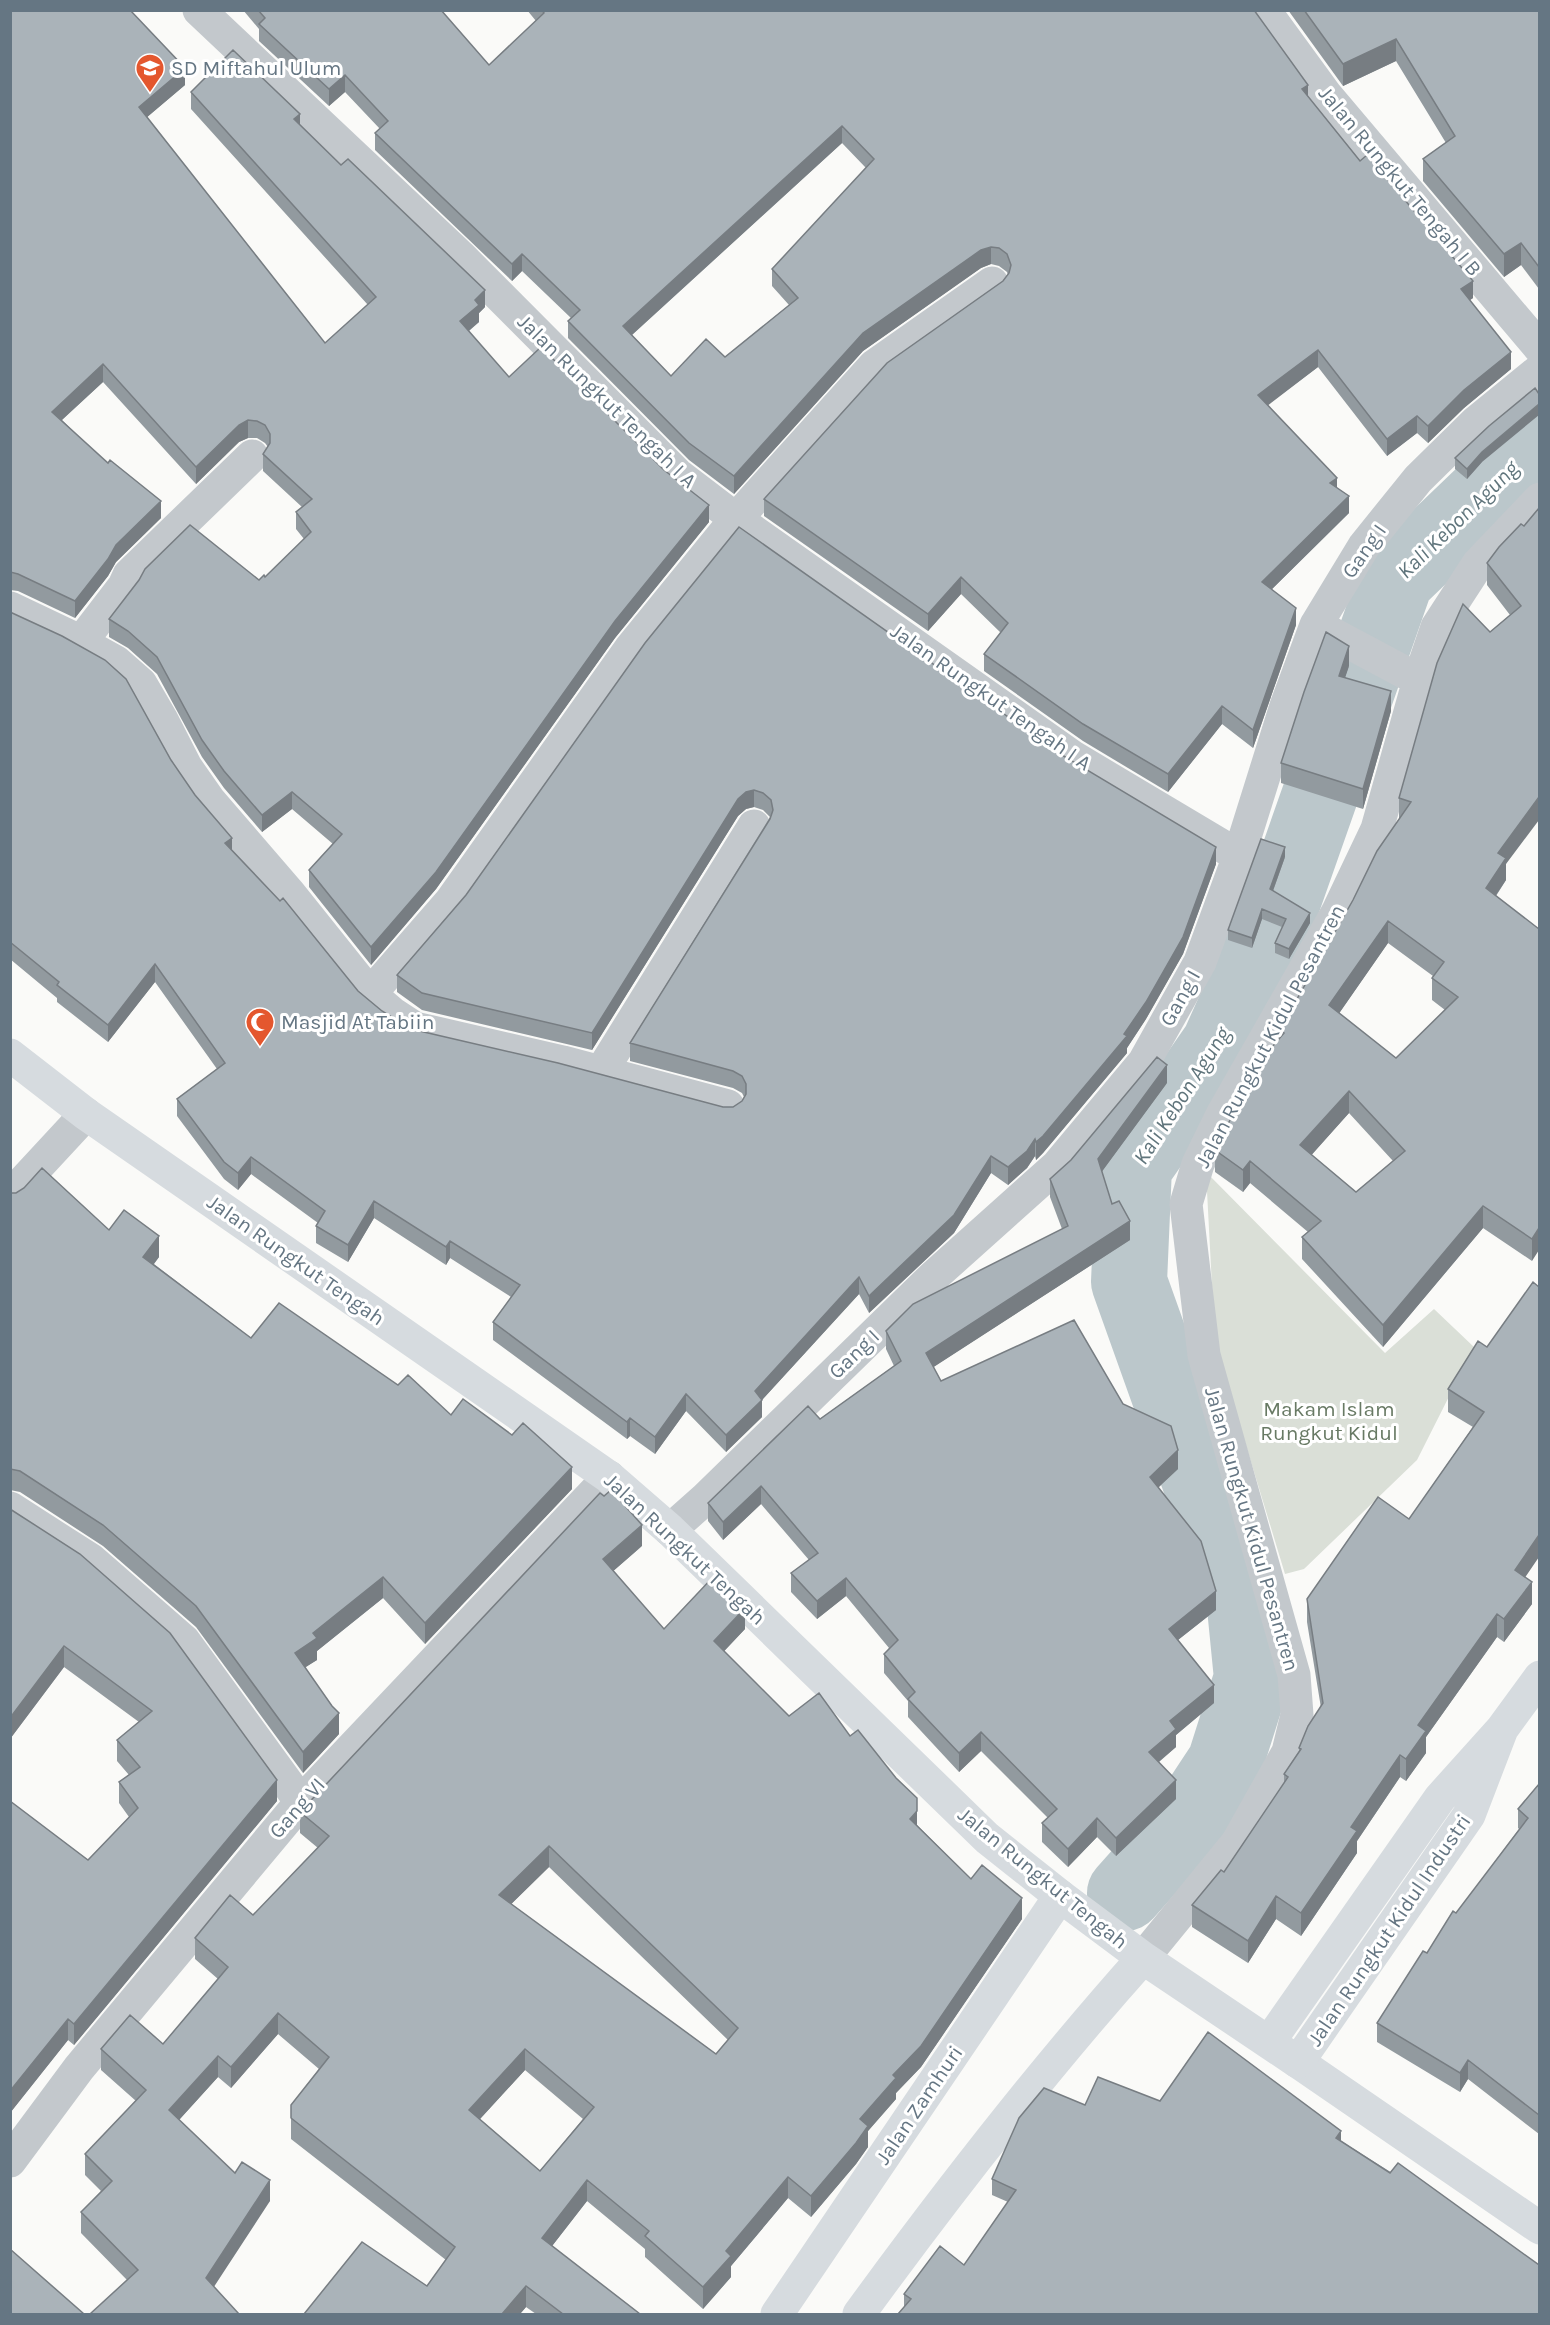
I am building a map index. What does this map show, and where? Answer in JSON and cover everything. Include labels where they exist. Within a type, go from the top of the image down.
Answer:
[{"type":"main road","name":"Jalan Rungkut Tengah","points":[[10,1055],[86,1114],[609,1477],[670,1530],[987,1838],[1143,1958],[1539,2228]]},
{"type":"main road","name":"Jalan Rungkut Kidul Industri","points":[[1269,2042],[1440,1798],[1502,1729],[1539,1677]]},
{"type":"main road","name":"Jalan Rungkut Kidul Industri","points":[[1298,2062],[1469,1815],[1502,1729]]},
{"type":"main road","name":"Jalan Zamhuri","points":[[777,2314],[1060,1896]]},
{"type":"main road","points":[[859,2314],[913,2241],[1085,2023],[1143,1958]]},
{"type":"street","name":"Jalan Rungkut Tengah I A","points":[[199,10],[460,256],[677,474],[736,519],[1073,757],[1239,856]]},
{"type":"street","name":"Jalan Rungkut Tengah I B","points":[[1264,10],[1326,95],[1539,348]]},
{"type":"street","points":[[370,994],[452,901],[630,649],[736,519],[874,366],[992,283]]},
{"type":"street","name":"Gang I","points":[[670,1530],[706,1498],[933,1277],[1057,1166],[1144,1062],[1200,962],[1239,856],[1286,705],[1327,631],[1364,546],[1418,479],[1476,423],[1539,370]]},
{"type":"street","points":[[81,642],[124,586],[129,575],[252,456]]},
{"type":"street","name":"Jalan Rungkut Kidul Pesantren","points":[[1143,1958],[1237,1843],[1288,1752],[1297,1714],[1294,1675],[1204,1355],[1186,1204],[1198,1164],[1222,1115],[1337,913],[1377,829],[1419,680],[1437,627],[1478,564],[1539,499]]},
{"type":"street","points":[[10,608],[81,642],[116,662],[141,684],[186,767],[208,800],[290,894],[370,994],[392,1013],[415,1028],[601,1072],[728,1106]]},
{"type":"street","points":[[1327,631],[1419,680]]},
{"type":"street","points":[[601,1072],[754,826]]},
{"type":"street","points":[[10,1196],[86,1114]]},
{"type":"street","name":"Gang VI","points":[[10,2161],[79,2068],[301,1802],[609,1477]]},
{"type":"street","points":[[10,1508],[91,1560],[184,1641],[301,1802]]},
{"type":"green space","name":"Makam Islam Rungkut Kidul","points":[[1206,1172],[1385,1353],[1434,1309],[1474,1347],[1417,1460],[1304,1569],[1285,1574],[1215,1343]]},
{"type":"building","points":[[10,10],[130,10],[185,68],[139,107],[325,343],[376,297],[191,92],[233,50],[300,114],[294,119],[341,165],[348,159],[485,290],[475,300],[479,305],[460,321],[509,377],[541,347],[664,470],[709,505],[615,621],[436,872],[371,947],[309,870],[342,834],[292,792],[262,815],[224,771],[202,740],[157,657],[128,631],[109,619],[145,569],[190,525],[259,580],[264,575],[265,577],[311,532],[296,512],[312,499],[263,454],[270,443],[270,434],[265,425],[248,420],[239,425],[196,467],[103,364],[52,412],[108,463],[110,460],[161,501],[116,545],[108,559],[75,601],[10,572]]},
{"type":"building","points":[[258,10],[441,10],[489,65],[544,13],[542,10],[1254,10],[1308,85],[1302,89],[1360,161],[1367,155],[1473,281],[1461,289],[1511,352],[1464,390],[1428,426],[1417,416],[1387,439],[1318,350],[1258,395],[1337,478],[1330,483],[1349,496],[1262,582],[1296,608],[1253,730],[1222,706],[1168,774],[1083,724],[984,654],[1008,623],[961,577],[928,614],[764,499],[887,363],[1003,281],[1011,265],[1007,254],[999,248],[991,247],[981,250],[863,333],[734,476],[689,443],[568,321],[580,310],[522,254],[512,264],[375,133],[388,121],[345,75],[329,89],[259,24],[265,18]],"holes":[[[842,126],[874,159],[772,269],[798,298],[725,357],[706,339],[671,376],[623,326]]]},
{"type":"building","points":[[1304,10],[1539,10],[1539,267],[1521,243],[1504,254],[1423,159],[1455,136],[1396,39],[1343,64]]},
{"type":"building","points":[[1535,388],[1539,394],[1539,404],[1482,452],[1467,469],[1455,458],[1489,426]]},
{"type":"building","points":[[1539,508],[1539,797],[1498,853],[1506,858],[1486,888],[1539,929],[1539,1228],[1532,1239],[1483,1206],[1383,1325],[1302,1237],[1321,1221],[1250,1161],[1243,1170],[1215,1150],[1266,1054],[1284,1033],[1280,1029],[1353,900],[1377,851],[1411,802],[1399,798],[1437,663],[1463,604],[1490,632],[1521,606],[1487,563],[1521,524],[1524,526]],"holes":[[[1388,921],[1444,962],[1432,978],[1458,997],[1396,1058],[1329,1005]],[[1349,1091],[1405,1151],[1356,1192],[1300,1145]]]},
{"type":"building","points":[[739,527],[1062,755],[1216,847],[1183,937],[1146,1002],[1124,1034],[1127,1036],[1043,1136],[1036,1142],[1035,1139],[1027,1151],[1008,1167],[991,1156],[954,1215],[869,1296],[859,1277],[755,1391],[762,1400],[726,1435],[686,1394],[655,1437],[630,1418],[627,1422],[493,1322],[520,1285],[450,1241],[446,1247],[374,1201],[348,1245],[316,1226],[325,1211],[251,1157],[238,1173],[224,1162],[177,1099],[225,1063],[155,964],[108,1025],[57,985],[59,982],[10,942],[10,612],[62,636],[105,660],[126,679],[171,760],[195,795],[232,838],[225,843],[280,901],[283,898],[358,991],[382,1011],[411,1029],[558,1063],[723,1107],[733,1107],[742,1101],[746,1094],[746,1084],[742,1076],[733,1071],[630,1043],[770,819],[773,810],[771,800],[763,793],[754,790],[746,792],[738,799],[592,1033],[422,993],[397,975],[466,895],[645,643]]},
{"type":"building","points":[[1326,632],[1349,646],[1339,676],[1391,691],[1363,789],[1281,763]]},
{"type":"building","points":[[1261,839],[1285,847],[1270,889],[1310,913],[1289,949],[1275,943],[1286,919],[1262,909],[1252,938],[1228,930]]},
{"type":"building","points":[[1157,1057],[1167,1065],[1098,1159],[1112,1204],[1119,1201],[1130,1221],[926,1353],[941,1381],[1074,1320],[1123,1404],[1171,1426],[1178,1450],[1150,1477],[1201,1541],[1216,1591],[1169,1629],[1214,1685],[1170,1721],[1176,1729],[1149,1752],[1176,1780],[1116,1838],[1097,1818],[1068,1849],[1042,1823],[1057,1809],[981,1732],[959,1753],[908,1699],[915,1692],[884,1654],[898,1640],[846,1578],[817,1601],[791,1573],[818,1553],[761,1486],[723,1522],[708,1503],[808,1406],[820,1419],[901,1361],[886,1331],[913,1304],[1068,1226],[1050,1179],[1071,1160]]},
{"type":"building","points":[[42,1168],[109,1230],[124,1210],[159,1236],[143,1257],[251,1338],[279,1303],[398,1385],[408,1375],[451,1415],[463,1399],[512,1435],[523,1423],[572,1467],[425,1623],[383,1577],[313,1633],[317,1638],[295,1653],[339,1713],[303,1752],[196,1606],[103,1525],[20,1471],[10,1469],[10,1193],[16,1193],[24,1188]]},
{"type":"building","points":[[1533,1282],[1539,1287],[1539,1535],[1515,1570],[1532,1582],[1504,1619],[1497,1614],[1418,1725],[1426,1731],[1406,1759],[1400,1755],[1351,1827],[1357,1831],[1301,1913],[1276,1896],[1248,1941],[1192,1905],[1221,1870],[1224,1872],[1288,1777],[1284,1774],[1301,1749],[1299,1748],[1308,1726],[1323,1703],[1307,1599],[1378,1497],[1409,1519],[1484,1412],[1448,1389],[1478,1341],[1487,1347]]},
{"type":"building","points":[[611,1490],[642,1525],[603,1559],[664,1629],[713,1577],[745,1608],[714,1641],[789,1716],[819,1693],[850,1736],[858,1730],[896,1778],[917,1798],[917,1811],[910,1819],[971,1879],[982,1865],[1022,1898],[921,2046],[893,2075],[896,2078],[860,2119],[868,2126],[856,2143],[811,2196],[788,2177],[726,2251],[731,2256],[703,2287],[645,2236],[649,2231],[587,2180],[542,2238],[640,2314],[563,2314],[526,2286],[502,2314],[304,2314],[362,2242],[427,2286],[455,2247],[291,2118],[291,2105],[329,2057],[278,2013],[231,2067],[218,2056],[169,2110],[235,2173],[242,2162],[270,2180],[206,2278],[239,2314],[90,2314],[138,2270],[81,2212],[112,2181],[85,2154],[146,2090],[101,2049],[130,2015],[163,2044],[228,1967],[195,1938],[230,1895],[253,1915],[329,1836],[300,1812],[600,1493],[604,1496]],"holes":[[[549,1846],[738,2028],[716,2054],[499,1895]],[[525,2049],[594,2107],[540,2171],[469,2110]]]},
{"type":"building","points":[[10,1509],[80,1554],[170,1633],[277,1780],[74,2024],[68,2019],[10,2091],[10,1801],[88,1860],[138,1808],[119,1782],[140,1767],[117,1740],[152,1711],[64,1646],[10,1718]]},
{"type":"building","points":[[1539,1784],[1539,2115],[1468,2060],[1460,2073],[1377,2023],[1423,1951],[1427,1953],[1453,1911],[1456,1913],[1528,1818],[1518,1809]]},
{"type":"building","points":[[1208,2032],[1341,2131],[1336,2138],[1390,2173],[1398,2163],[1539,2265],[1539,2314],[898,2314],[911,2299],[904,2294],[940,2246],[964,2265],[1016,2190],[992,2179],[1019,2118],[1044,2088],[1085,2105],[1098,2077],[1160,2101]]},
{"type":"building","points":[[10,2249],[84,2314],[10,2314]]},
{"type":"waterway","name":"Kali Kebon Agung","points":[[1125,1893],[1181,1830],[1225,1763],[1252,1678],[1245,1607],[1129,1282],[1134,1167],[1219,1045],[1280,909],[1396,579],[1540,441]]},
{"type":"place","name":"SD Miftahul Ulum","points":[[150,94]]},
{"type":"place","name":"Masjid At Tabiin","points":[[260,1048]]}]
